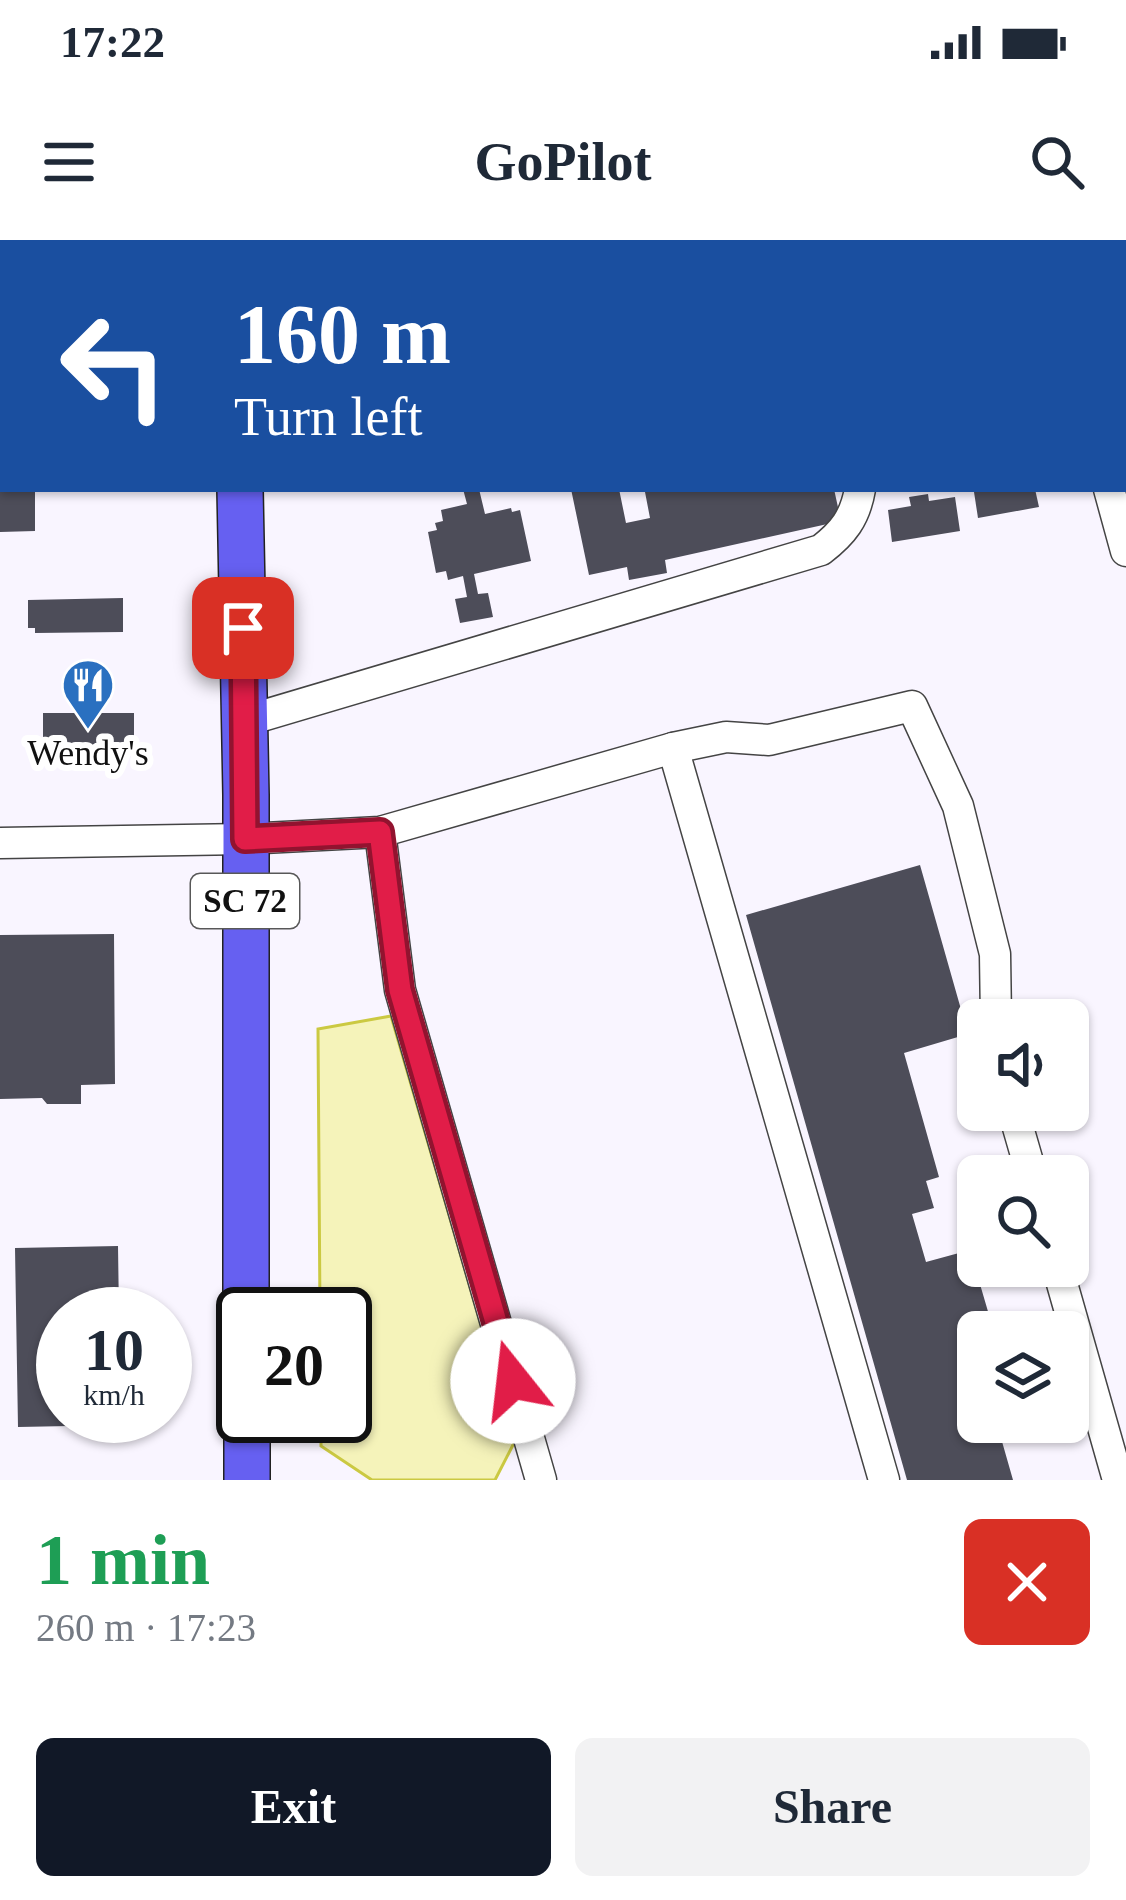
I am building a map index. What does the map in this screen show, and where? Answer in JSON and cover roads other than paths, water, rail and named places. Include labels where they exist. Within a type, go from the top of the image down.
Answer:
[{"type":"highway","name":"SC 72","points":[[240,492],[246,1287]]},
{"type":"highway","points":[[247,1443],[247,1480]]},
{"type":"street","points":[[245,722],[820,550],[843,532],[857,508],[860,492]]},
{"type":"street","points":[[1110,492],[1126,551]]},
{"type":"street","points":[[0,843],[380,832],[673,748],[726,737],[769,740],[912,706],[958,806],[995,954],[996,999]]},
{"type":"street","points":[[673,748],[884,1480]]},
{"type":"street","points":[[380,832],[400,990],[541,1480]]},
{"type":"street","points":[[1064,1287],[1118,1480]]},
{"type":"place","name":"Wendy's","points":[[88,731]]}]
